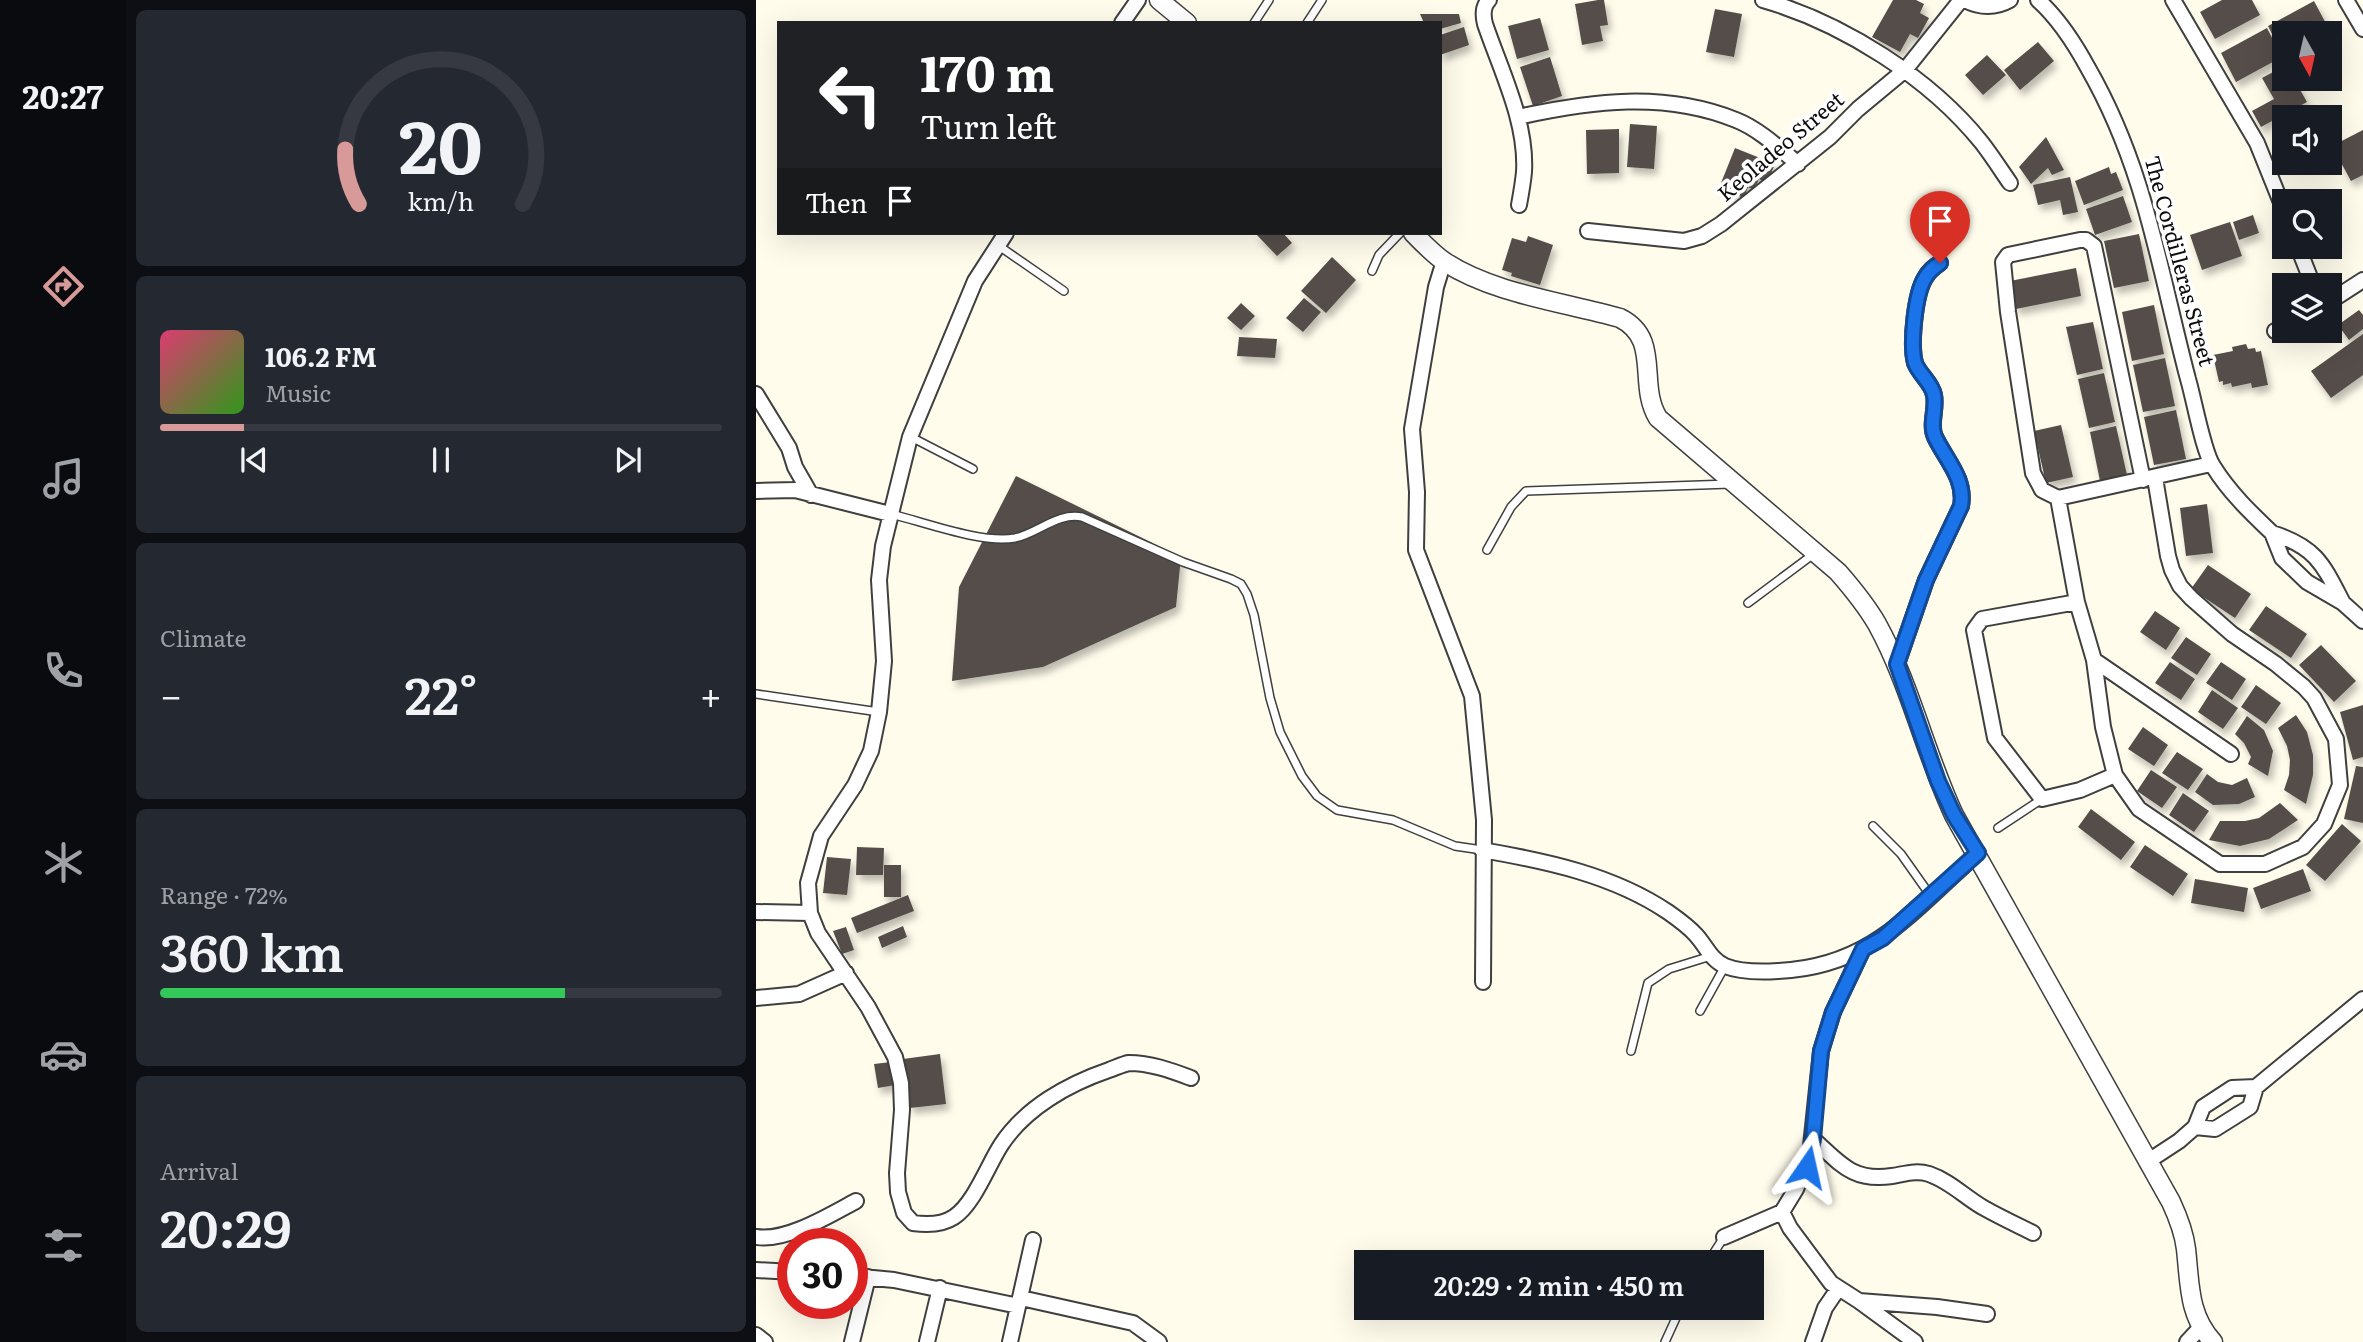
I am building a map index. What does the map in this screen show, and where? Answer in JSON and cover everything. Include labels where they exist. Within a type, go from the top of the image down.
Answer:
[{"type":"street","points":[[1123,21],[1138,0]]},
{"type":"street","points":[[1159,0],[1185,21]]},
{"type":"street","points":[[1489,0],[1483,14],[1485,24],[1518,117],[1523,145],[1524,172],[1519,205]]},
{"type":"street","points":[[1763,0],[1785,6],[1840,32],[1905,70],[1982,143],[2010,183]]},
{"type":"street","points":[[1963,0],[1983,6],[1995,6],[2010,0]]},
{"type":"street","name":"Keoladeo Street","points":[[1588,231],[1684,241],[1702,236],[1798,164],[1905,70],[1963,0]]},
{"type":"street","name":"The Cordilleras Street","points":[[2038,0],[2077,49],[2102,91],[2132,160],[2154,235],[2179,346],[2211,464],[2244,507],[2272,533],[2297,541],[2317,559],[2343,603]]},
{"type":"street","points":[[2173,0],[2257,143],[2276,189]]},
{"type":"street","points":[[2346,0],[2363,29]]},
{"type":"street","points":[[1518,117],[1569,106],[1630,100],[1683,105],[1738,121],[1776,145],[1798,164]]},
{"type":"street","points":[[1415,235],[1444,261],[1465,273],[1500,287],[1620,318],[1633,324],[1640,332],[1644,346],[1651,397],[1658,418],[1816,552],[1856,592],[1897,664],[1938,781],[1954,815],[1978,853],[2171,1202],[2180,1223],[2191,1296],[2200,1328],[2213,1342]]},
{"type":"street","points":[[1002,239],[975,281],[910,437],[890,514],[879,580],[884,661],[879,712],[871,751],[855,785],[821,835],[808,883],[810,913],[818,933],[883,1031],[895,1057],[901,1083],[902,1110],[898,1192],[904,1213],[913,1223],[939,1223],[955,1216],[964,1208],[1002,1143],[1016,1126],[1046,1101],[1071,1086],[1128,1063],[1166,1068],[1191,1079]]},
{"type":"street","points":[[2058,498],[2077,602],[2094,660],[2103,727],[2115,775],[2139,809],[2220,864],[2265,863],[2303,847],[2324,824],[2340,785],[2336,739],[2314,698],[2304,687],[2232,634],[2191,598],[2180,586],[2172,570],[2149,479],[2094,246],[2091,242],[2080,240],[2012,253],[2005,258],[2003,268],[2033,473],[2042,491],[2058,498],[2149,479],[2211,464]]},
{"type":"street","points":[[1444,261],[1436,287],[1412,429],[1417,492],[1416,550],[1472,696],[1484,820],[1483,982]]},
{"type":"street","points":[[1897,664],[1926,580],[1963,498],[1962,485],[1933,434],[1936,408],[1934,391],[1916,366],[1913,355],[1921,286],[1926,275],[1940,263]]},
{"type":"street","points":[[2342,294],[2363,280]]},
{"type":"street","points":[[756,394],[789,448],[795,467],[811,495]]},
{"type":"street","points":[[756,491],[795,490],[890,514]]},
{"type":"street","name":"The Cordilleras Street","points":[[2272,533],[2282,558],[2311,586],[2343,603],[2363,621]]},
{"type":"street","points":[[2077,602],[1982,619],[1974,630],[1995,738],[2042,799],[2080,790],[2115,775]]},
{"type":"street","points":[[2094,660],[2231,754]]},
{"type":"street","points":[[1482,850],[1559,864],[1636,894],[1683,922],[1711,956],[1725,965],[1768,972],[1828,964],[1883,938],[1978,853]]},
{"type":"street","points":[[756,912],[810,913]]},
{"type":"street","points":[[1724,1237],[1782,1212],[1807,1167],[1813,1139],[1821,1051],[1833,1012],[1863,949]]},
{"type":"street","points":[[756,998],[799,994],[846,973]]},
{"type":"street","points":[[2195,1127],[2215,1129],[2250,1107],[2256,1087],[2363,999]]},
{"type":"street","points":[[2147,1161],[2179,1141],[2195,1127],[2203,1107],[2232,1088],[2256,1087]]},
{"type":"street","points":[[1813,1139],[1848,1171],[1857,1175],[1872,1178],[1911,1172],[1927,1174],[1940,1179],[1983,1208],[2033,1233]]},
{"type":"street","points":[[756,1237],[768,1239],[824,1219],[856,1200]]},
{"type":"street","points":[[1782,1212],[1831,1283],[1915,1342]]},
{"type":"street","points":[[1010,1342],[1033,1240]]},
{"type":"street","points":[[756,1270],[777,1271]]},
{"type":"street","points":[[868,1277],[1133,1323],[1159,1342]]},
{"type":"street","points":[[927,1342],[940,1288]]},
{"type":"street","points":[[1813,1342],[1825,1308],[1838,1289]]},
{"type":"street","points":[[1859,1301],[1987,1314]]},
{"type":"street","points":[[852,1342],[858,1319]]},
{"type":"street","points":[[2187,1342],[2200,1328]]},
{"type":"street","points":[[756,1335],[765,1342]]},
{"type":"lane","points":[[1255,21],[1269,0]]},
{"type":"lane","points":[[1308,21],[1322,0]]},
{"type":"lane","points":[[1372,271],[1379,255],[1398,235]]},
{"type":"lane","points":[[1002,239],[1064,291]]},
{"type":"lane","points":[[910,437],[972,469]]},
{"type":"lane","points":[[1487,550],[1511,507],[1526,491],[1734,484]]},
{"type":"lane","points":[[890,514],[989,539],[1016,538],[1070,515],[1082,517],[1183,562],[1241,584],[1254,615],[1270,698],[1280,732],[1302,776],[1317,796],[1337,810],[1393,820],[1455,846],[1482,850]]},
{"type":"lane","points":[[1748,603],[1816,552]]},
{"type":"lane","points":[[756,694],[879,712]]},
{"type":"lane","points":[[1998,828],[2042,799]]},
{"type":"lane","points":[[1873,826],[1901,854],[1930,895]]},
{"type":"lane","points":[[1631,1051],[1648,983],[1669,969],[1711,956]]},
{"type":"lane","points":[[1700,1011],[1725,965]]},
{"type":"lane","points":[[1716,1250],[1724,1237]]},
{"type":"lane","points":[[1665,1342],[1675,1320]]},
{"type":"building","points":[[1604,0],[1608,25],[1600,26],[1603,41],[1582,45],[1575,4]]},
{"type":"building","points":[[1893,0],[1916,0],[1924,4],[1920,13],[1929,18],[1918,38],[1910,34],[1900,52],[1872,37]]},
{"type":"building","points":[[2222,0],[2252,0],[2260,15],[2215,39],[2200,12]]},
{"type":"building","points":[[2314,1],[2325,21],[2277,21]]},
{"type":"building","points":[[1715,9],[1742,14],[1734,57],[1706,52]]},
{"type":"building","points":[[1420,14],[1459,14],[1461,23],[1442,28],[1442,21],[1423,21]]},
{"type":"building","points":[[1540,18],[1549,50],[1517,59],[1508,26]]},
{"type":"building","points":[[1464,27],[1469,45],[1442,54],[1442,34]]},
{"type":"building","points":[[2267,28],[2272,38],[2272,62],[2236,82],[2221,53]]},
{"type":"building","points":[[2038,42],[2054,61],[2020,90],[2004,70]]},
{"type":"building","points":[[1987,55],[2006,75],[1983,95],[1965,75]]},
{"type":"building","points":[[1550,57],[1562,96],[1533,106],[1520,67]]},
{"type":"building","points":[[2272,73],[2272,91],[2301,91],[2307,102],[2301,105],[2272,105],[2272,121],[2261,127],[2252,111],[2274,99],[2262,78]]},
{"type":"building","points":[[1630,124],[1657,126],[1654,169],[1627,167]]},
{"type":"building","points":[[1619,129],[1619,173],[1587,174],[1586,130]]},
{"type":"building","points":[[2363,130],[2363,175],[2351,181],[2342,164],[2342,141]]},
{"type":"building","points":[[2046,137],[2064,170],[2052,175],[2048,168],[2031,184],[2019,167]]},
{"type":"building","points":[[1735,148],[1775,164],[1767,183],[1759,179],[1754,190],[1748,187],[1744,198],[1719,188]]},
{"type":"building","points":[[2109,167],[2111,174],[2116,172],[2123,190],[2084,205],[2075,181]]},
{"type":"building","points":[[2070,177],[2078,212],[2063,215],[2060,200],[2038,205],[2033,185]]},
{"type":"building","points":[[2123,196],[2132,222],[2095,235],[2086,209]]},
{"type":"building","points":[[2253,215],[2259,233],[2239,240],[2233,222]]},
{"type":"building","points":[[2230,222],[2242,256],[2202,270],[2190,235]]},
{"type":"building","points":[[2139,234],[2149,281],[2114,288],[2104,241]]},
{"type":"building","points":[[1257,235],[1285,235],[1292,243],[1277,256]]},
{"type":"building","points":[[1528,236],[1553,245],[1540,285],[1511,276],[1512,273],[1502,270],[1512,238],[1526,242]]},
{"type":"building","points":[[1332,257],[1356,280],[1326,313],[1301,291]]},
{"type":"building","points":[[2076,268],[2081,296],[2016,309],[2010,281]]},
{"type":"building","points":[[1304,298],[1321,312],[1303,332],[1286,318]]},
{"type":"building","points":[[1241,303],[1255,316],[1241,330],[1227,318]]},
{"type":"building","points":[[2154,305],[2164,354],[2132,361],[2122,312]]},
{"type":"building","points":[[2359,310],[2363,315],[2363,329],[2349,340],[2342,330],[2342,322]]},
{"type":"building","points":[[2093,322],[2103,369],[2077,375],[2066,327]]},
{"type":"building","points":[[2363,334],[2363,375],[2331,398],[2311,371]]},
{"type":"building","points":[[1239,337],[1277,339],[1275,358],[1237,356]]},
{"type":"building","points":[[2246,344],[2248,349],[2261,351],[2268,385],[2252,388],[2251,383],[2232,387],[2231,383],[2223,385],[2223,381],[2219,382],[2213,355],[2233,351],[2232,347]]},
{"type":"building","points":[[2165,358],[2175,406],[2143,412],[2133,365]]},
{"type":"building","points":[[2104,373],[2115,422],[2089,428],[2078,379]]},
{"type":"building","points":[[2176,410],[2186,459],[2154,465],[2144,417]]},
{"type":"building","points":[[2061,425],[2073,477],[2046,483],[2034,431]]},
{"type":"building","points":[[2116,426],[2127,475],[2100,481],[2090,432]]},
{"type":"building","points":[[1016,476],[1181,557],[1176,607],[1043,667],[952,681],[959,587]]},
{"type":"building","points":[[2207,504],[2213,553],[2186,556],[2180,508]]},
{"type":"building","points":[[2208,565],[2251,594],[2235,618],[2191,589]]},
{"type":"building","points":[[2266,606],[2307,634],[2291,658],[2249,630]]},
{"type":"building","points":[[2155,611],[2180,628],[2166,650],[2140,632]]},
{"type":"building","points":[[2186,637],[2211,654],[2197,675],[2171,658]]},
{"type":"building","points":[[2321,645],[2356,681],[2334,702],[2299,665]]},
{"type":"building","points":[[2170,662],[2195,679],[2181,700],[2155,683]]},
{"type":"building","points":[[2221,662],[2246,679],[2232,700],[2206,683]]},
{"type":"building","points":[[2256,685],[2281,703],[2266,724],[2241,707]]},
{"type":"building","points":[[2212,690],[2238,708],[2223,729],[2198,712]]},
{"type":"building","points":[[2363,705],[2363,757],[2353,760],[2340,712]]},
{"type":"building","points":[[2296,715],[2307,732],[2313,755],[2313,775],[2306,804],[2284,790],[2290,760],[2287,746],[2278,728]]},
{"type":"building","points":[[2247,716],[2264,730],[2273,751],[2268,776],[2248,764],[2251,757],[2244,743],[2235,734]]},
{"type":"building","points":[[2143,727],[2168,745],[2154,766],[2128,749]]},
{"type":"building","points":[[2177,752],[2203,769],[2188,790],[2162,773]]},
{"type":"building","points":[[2356,766],[2363,767],[2363,823],[2344,819]]},
{"type":"building","points":[[2151,770],[2177,787],[2162,808],[2137,791]]},
{"type":"building","points":[[2207,774],[2218,782],[2232,785],[2247,778],[2255,797],[2239,804],[2213,805],[2195,792]]},
{"type":"building","points":[[2183,793],[2209,811],[2194,832],[2169,815]]},
{"type":"building","points":[[2280,803],[2298,820],[2269,839],[2240,846],[2209,840],[2220,821],[2259,818]]},
{"type":"building","points":[[2091,809],[2135,842],[2121,860],[2078,827]]},
{"type":"building","points":[[2342,824],[2361,841],[2325,881],[2306,865]]},
{"type":"building","points":[[2145,845],[2188,874],[2173,896],[2130,867]]},
{"type":"building","points":[[857,847],[884,848],[883,875],[856,875]]},
{"type":"building","points":[[827,857],[851,859],[847,895],[823,893]]},
{"type":"building","points":[[884,865],[901,865],[901,897],[884,897]]},
{"type":"building","points":[[2303,869],[2311,891],[2261,909],[2253,888]]},
{"type":"building","points":[[2195,879],[2248,888],[2244,912],[2191,903]]},
{"type":"building","points":[[908,895],[914,911],[857,933],[851,918]]},
{"type":"building","points":[[903,926],[907,937],[882,948],[878,937]]},
{"type":"building","points":[[846,927],[854,950],[842,954],[833,931]]},
{"type":"building","points":[[940,1054],[946,1104],[910,1108],[903,1059]]},
{"type":"building","points":[[891,1062],[895,1085],[878,1088],[874,1064]]},
{"type":"route","points":[[1807,1167],[1813,1139],[1821,1051],[1833,1012],[1863,949],[1883,938],[1978,853],[1954,815],[1938,781],[1897,664],[1926,580],[1963,498],[1962,485],[1933,434],[1936,408],[1934,391],[1916,366],[1913,355],[1921,286],[1926,275],[1940,263]]}]
